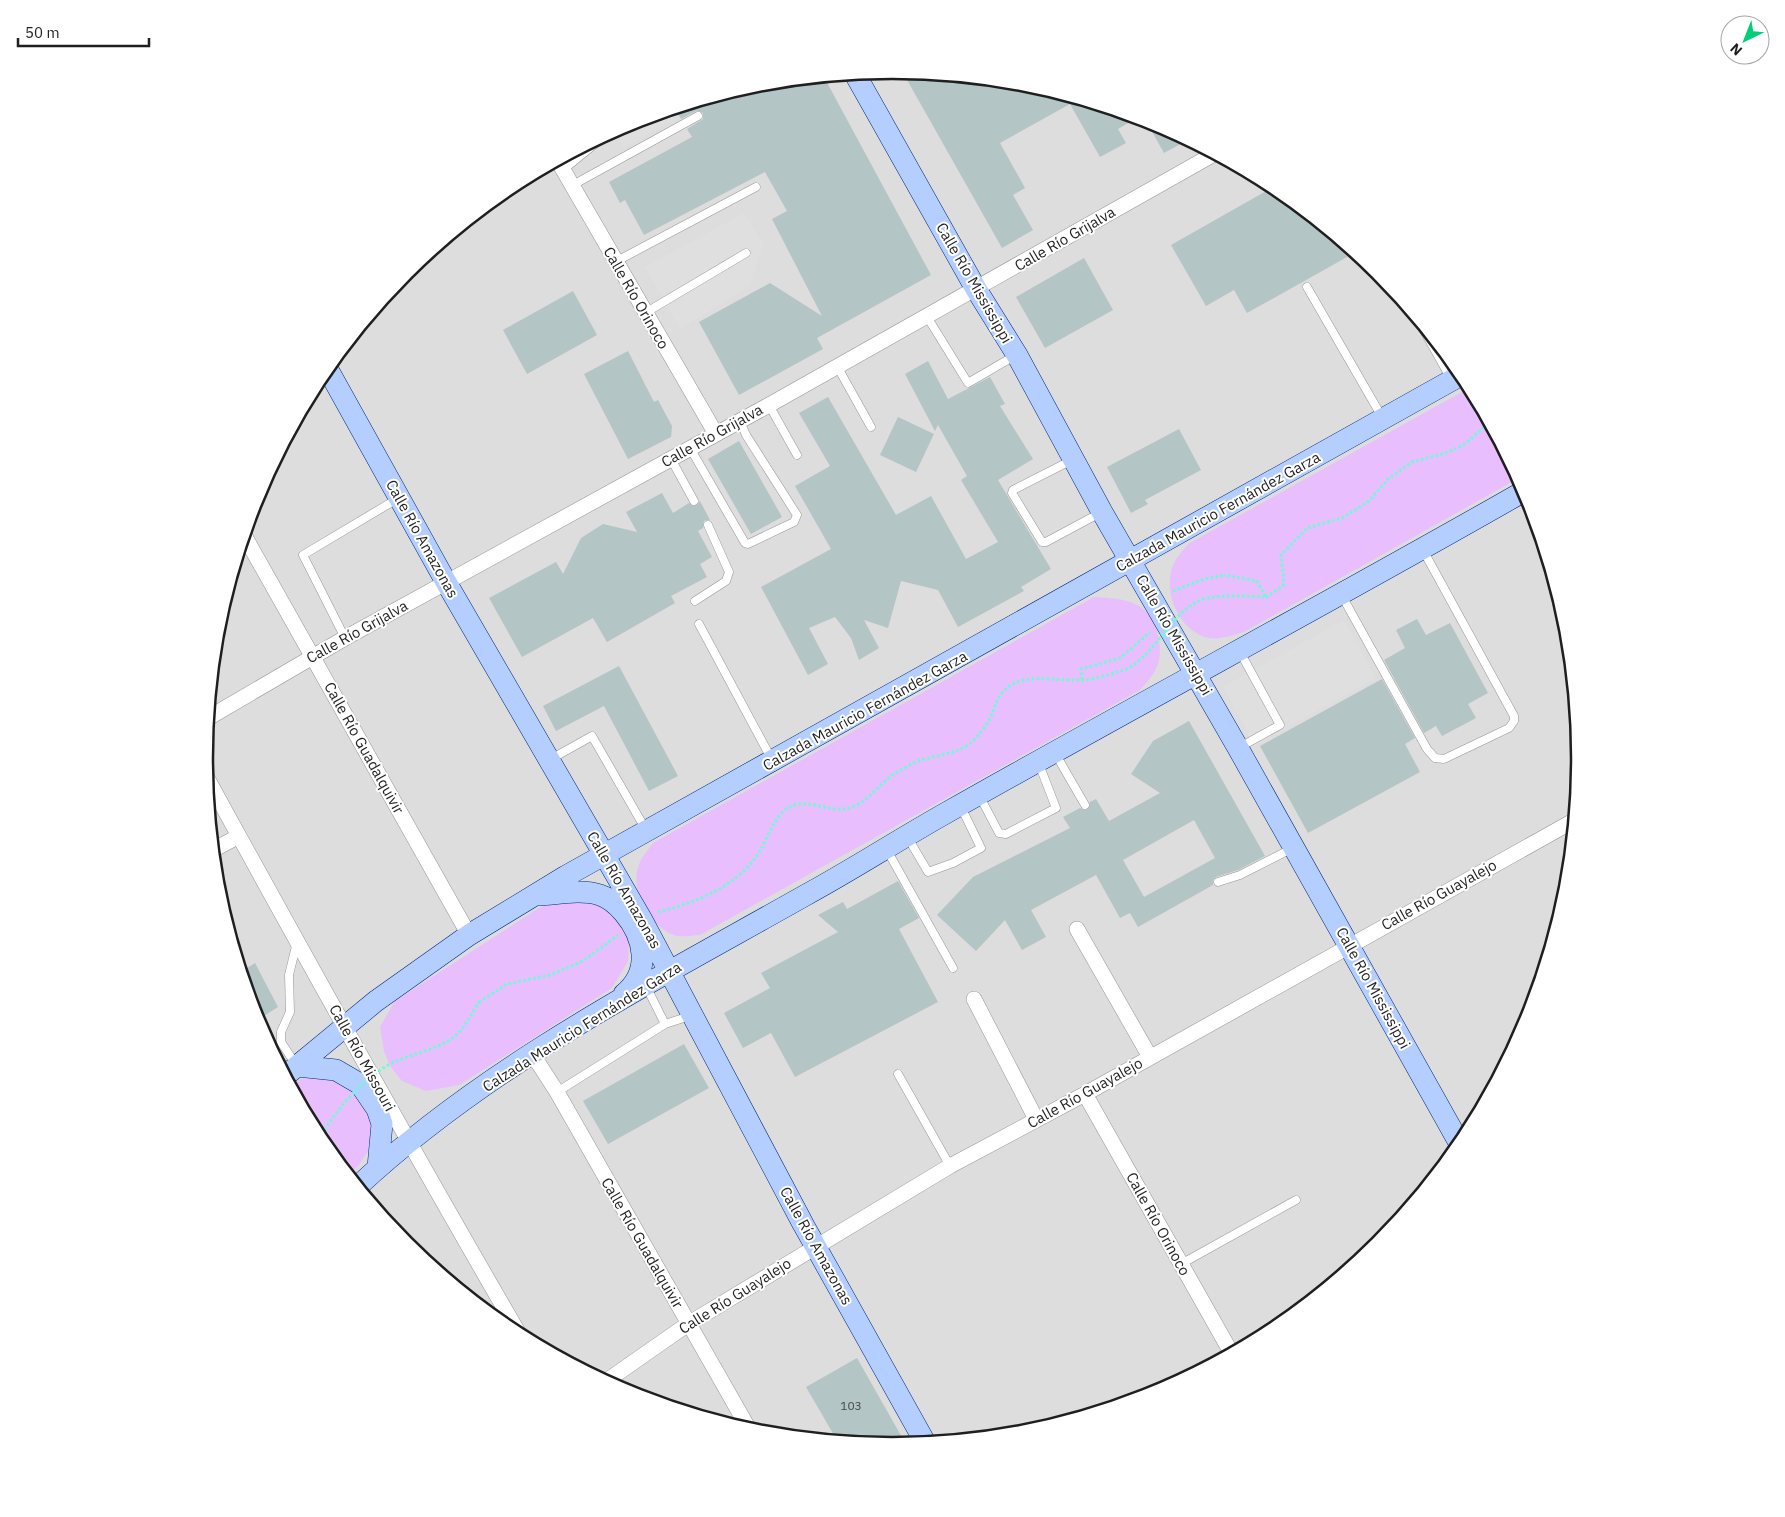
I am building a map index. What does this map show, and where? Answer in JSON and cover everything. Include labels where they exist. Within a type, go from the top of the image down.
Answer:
[{"type":"main road","name":"Calle Río Mississippi","points":[[858,80],[976,289],[1016,355],[1102,512],[1132,561],[1238,748],[1457,1138]]},
{"type":"main road","name":"Calle Río Amazonas","points":[[331,375],[446,582],[604,854],[638,923],[670,970],[692,1015],[816,1246],[922,1437]]},
{"type":"main road","name":"Calzada Mauricio Fernández Garza","points":[[291,1071],[345,1026],[469,935],[604,854],[774,762],[1456,379]]},
{"type":"main road","name":"Calzada Mauricio Fernández Garza","points":[[362,1183],[407,1142],[458,1104],[609,1006],[970,800],[1519,494]]},
{"type":"main road","points":[[536,895],[587,892],[602,895],[638,923],[643,958],[641,973],[633,987],[609,1006]]},
{"type":"main road","points":[[291,1071],[336,1070],[360,1084],[377,1108],[382,1124],[378,1168]]},
{"type":"street","name":"Calle Río Grijalva","points":[[214,715],[345,638],[769,405],[1208,157]]},
{"type":"street","name":"Calle Río Orinoco","points":[[561,166],[716,434]]},
{"type":"street","name":"Calle Río Guadalquivir","points":[[248,543],[469,935]]},
{"type":"street","name":"Calle Río Missouri","points":[[214,790],[296,942],[378,1082],[407,1142],[512,1322]]},
{"type":"street","name":"Calle Río Guayalejo","points":[[612,1377],[688,1324],[950,1166],[1085,1094],[1348,945],[1569,823]]},
{"type":"street","points":[[219,847],[239,836]]},
{"type":"street","points":[[1077,929],[1150,1057]]},
{"type":"street","points":[[974,999],[1036,1119]]},
{"type":"street","name":"Calle Río Guadalquivir","points":[[533,1055],[557,1092],[744,1421]]},
{"type":"street","name":"Calle Río Orinoco","points":[[1085,1094],[1229,1349]]},
{"type":"lane","points":[[571,186],[698,116]]},
{"type":"lane","points":[[615,262],[756,187]]},
{"type":"lane","points":[[645,313],[746,253]]},
{"type":"lane","points":[[1307,287],[1384,419]]},
{"type":"lane","points":[[926,315],[968,383],[1016,355]]},
{"type":"lane","points":[[837,366],[871,427]]},
{"type":"lane","points":[[769,405],[797,455]]},
{"type":"lane","points":[[690,448],[745,543],[748,544],[794,522],[797,516],[746,435],[740,421]]},
{"type":"lane","points":[[671,459],[694,500]]},
{"type":"lane","points":[[1073,459],[1013,490],[1012,493],[1042,542],[1046,542],[1102,512]]},
{"type":"lane","points":[[345,638],[303,556],[399,498]]},
{"type":"lane","points":[[695,601],[726,581],[729,572],[708,525]]},
{"type":"lane","points":[[1341,594],[1427,749],[1435,758],[1444,758],[1509,728],[1514,721],[1514,716],[1423,549]]},
{"type":"lane","points":[[699,624],[774,762]]},
{"type":"lane","points":[[1238,748],[1280,725],[1239,650]]},
{"type":"lane","points":[[549,760],[592,736],[646,831]]},
{"type":"lane","points":[[970,800],[999,833],[1006,834],[1056,808],[1046,758]]},
{"type":"lane","points":[[1046,758],[1085,805]]},
{"type":"lane","points":[[907,836],[928,872],[953,863],[981,848],[970,800]]},
{"type":"lane","points":[[886,848],[953,968]]},
{"type":"lane","points":[[1218,882],[1240,875],[1294,848]]},
{"type":"lane","points":[[291,1071],[281,1042],[281,1032],[290,1012],[289,975],[296,942]]},
{"type":"lane","points":[[646,985],[665,1024]]},
{"type":"lane","points":[[557,1092],[665,1024],[692,1015]]},
{"type":"lane","points":[[898,1074],[950,1166]]},
{"type":"lane","points":[[1181,1264],[1296,1200]]},
{"type":"path","points":[[324,1131],[346,1100],[362,1084],[381,1069],[401,1058],[453,1038],[464,1026],[479,1002],[507,984],[550,975],[583,961],[654,913],[683,906],[723,888],[754,860],[786,810],[798,804],[812,804],[838,810],[851,808],[893,775],[918,761],[947,755],[969,744],[988,723],[997,699],[1004,688],[1013,682],[1026,679],[1082,680],[1123,670],[1146,653],[1184,611],[1203,600],[1232,596],[1266,596],[1284,586],[1285,577],[1281,566],[1281,555],[1307,528],[1342,518],[1369,501],[1389,478],[1412,462],[1449,452],[1466,443],[1485,426]]},
{"type":"path","points":[[1173,591],[1204,578],[1224,575],[1257,581],[1266,596]]},
{"type":"path","points":[[1082,680],[1081,668],[1120,658],[1137,644]]},
{"type":"shaded area","points":[[848,80],[937,80],[981,85],[1025,92],[1111,115],[1153,130],[1232,170],[1270,193],[1341,247],[1404,310],[1432,345],[1458,381],[1502,458],[1521,498],[1549,583],[1559,626],[1571,714],[1571,803],[1566,847],[1559,891],[1536,977],[1521,1019],[1481,1098],[1458,1136],[1404,1207],[1341,1270],[1306,1298],[1270,1324],[1193,1368],[1153,1387],[1068,1415],[1025,1425],[937,1437],[848,1437],[804,1432],[760,1425],[674,1402],[632,1387],[553,1347],[515,1324],[444,1270],[381,1207],[353,1172],[327,1136],[283,1059],[264,1019],[236,934],[226,891],[214,803],[214,714],[219,670],[226,626],[249,540],[264,498],[304,419],[327,381],[381,310],[444,247],[479,219],[515,193],[592,149],[632,130],[717,102],[760,92]]},
{"type":"shaded area","points":[[671,116],[673,120],[623,147],[618,137]]},
{"type":"shaded area","points":[[744,213],[764,244],[750,286],[680,329],[645,267]]},
{"type":"shaded area","points":[[1464,391],[1481,419],[1513,481],[1244,632],[1222,638],[1209,638],[1189,628],[1181,619],[1171,597],[1171,574],[1175,560],[1188,544]]},
{"type":"shaded area","points":[[1094,597],[1127,601],[1137,605],[1144,610],[1155,625],[1160,644],[1158,663],[1153,674],[1140,690],[700,935],[674,935],[656,923],[649,915],[639,894],[637,872],[641,859],[653,843]]},
{"type":"shaded area","points":[[1344,620],[1376,678],[1255,745],[1223,687]]},
{"type":"shaded area","points":[[556,897],[598,898],[618,916],[629,941],[628,961],[612,988],[459,1085],[426,1091],[402,1081],[390,1066],[384,1051],[380,1027],[395,1001]]},
{"type":"shaded area","points":[[326,1073],[351,1082],[376,1118],[373,1143],[359,1165],[352,1171],[327,1136],[304,1098],[296,1083],[299,1080]]},
{"type":"building","points":[[907,79],[937,80],[1025,92],[1068,102],[1130,122],[1118,129],[1126,143],[1100,157],[1070,104],[1000,143],[1025,188],[1013,195],[1033,230],[1002,248]]},
{"type":"building","points":[[827,82],[931,275],[817,338],[823,349],[739,395],[699,322],[770,283],[822,316],[772,219],[787,211],[765,172],[644,235],[625,200],[620,203],[609,182],[692,137],[687,129],[703,119],[703,113],[696,111],[681,119],[678,114],[717,102],[760,92]]},
{"type":"building","points":[[1151,129],[1181,144],[1164,153]]},
{"type":"building","points":[[1266,191],[1306,219],[1350,255],[1247,313],[1234,290],[1206,306],[1171,245]]},
{"type":"building","points":[[1084,258],[1113,310],[1045,348],[1016,297]]},
{"type":"building","points":[[573,291],[597,335],[527,374],[503,330]]},
{"type":"building","points":[[628,351],[654,402],[658,400],[672,426],[671,437],[628,459],[584,374]]},
{"type":"building","points":[[928,361],[948,399],[990,377],[1005,404],[1000,406],[1033,459],[998,480],[1051,569],[1021,587],[1024,591],[958,627],[938,590],[901,581],[888,628],[864,620],[879,648],[859,660],[851,638],[835,617],[809,628],[828,664],[808,675],[761,587],[831,549],[795,486],[830,466],[799,413],[828,397],[896,515],[931,496],[966,559],[998,542],[961,480],[967,476],[938,425],[935,431],[905,374]]},
{"type":"building","points":[[898,417],[934,434],[916,472],[880,455]]},
{"type":"building","points":[[1179,429],[1201,470],[1145,500],[1148,504],[1131,513],[1107,467]]},
{"type":"building","points":[[739,441],[782,517],[751,534],[708,459]]},
{"type":"building","points":[[662,493],[673,513],[689,503],[696,506],[700,501],[710,520],[704,521],[703,528],[698,531],[712,557],[700,564],[707,577],[671,596],[675,603],[607,642],[593,618],[522,657],[489,598],[556,562],[563,574],[581,538],[603,524],[637,532],[626,512]]},
{"type":"building","points":[[1417,619],[1426,635],[1450,623],[1488,693],[1468,704],[1476,718],[1442,736],[1436,726],[1424,733],[1384,660],[1405,648],[1396,630]]},
{"type":"building","points":[[619,666],[678,776],[649,791],[604,706],[556,731],[543,706]]},
{"type":"building","points":[[1382,679],[1415,738],[1405,744],[1420,772],[1308,833],[1260,746]]},
{"type":"building","points":[[1189,721],[1265,856],[1238,870],[1216,877],[1213,880],[1213,885],[1138,927],[1130,913],[1120,918],[1096,875],[1031,910],[1046,937],[1022,950],[1005,920],[976,951],[937,915],[973,877],[1070,828],[1063,817],[1080,808],[1087,810],[1090,802],[1096,799],[1109,821],[1160,793],[1131,774],[1153,741]],"holes":[[[1194,820],[1215,858],[1144,897],[1123,860]]]},
{"type":"building","points":[[898,881],[919,918],[899,929],[938,1002],[795,1077],[771,1033],[743,1048],[724,1013],[770,988],[761,973],[838,932],[818,915],[843,902],[847,909]]},
{"type":"building","points":[[255,963],[278,1007],[263,1016],[249,977],[246,969]]},
{"type":"building","points":[[684,1044],[709,1088],[608,1144],[583,1101]]},
{"type":"building","points":[[857,1358],[902,1438],[834,1435],[806,1387]]}]
